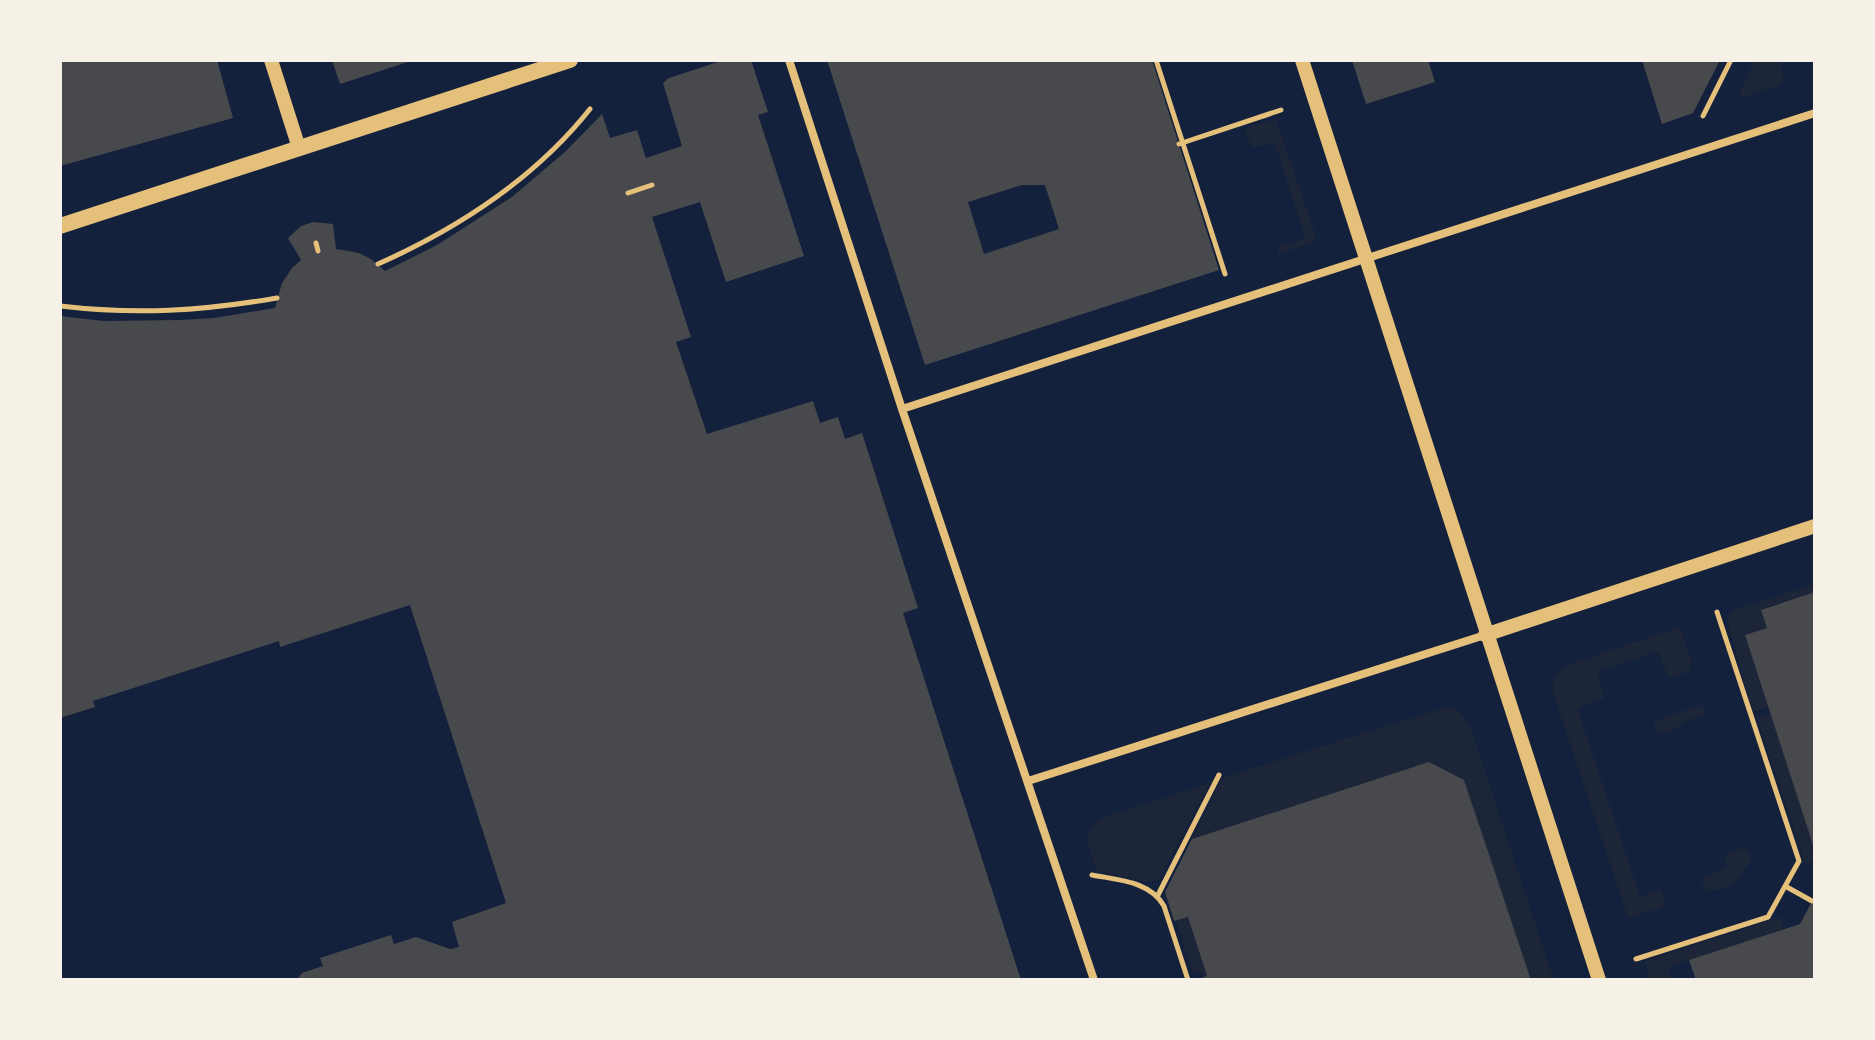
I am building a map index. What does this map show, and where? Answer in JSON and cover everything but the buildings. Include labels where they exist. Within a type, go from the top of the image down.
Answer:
[{"type":"main road","points":[[60,226],[570,60]]},
{"type":"street","points":[[271,60],[299,148]]},
{"type":"street","points":[[789,60],[902,409],[1094,980]]},
{"type":"street","points":[[1302,60],[1485,635],[1599,980]]},
{"type":"street","points":[[902,409],[1815,113]]},
{"type":"street","points":[[1028,781],[1815,526]]},
{"type":"path","points":[[1156,60],[1225,274]]},
{"type":"path","points":[[1703,116],[1731,60]]},
{"type":"path","points":[[378,264],[434,237],[508,190],[561,143],[590,109]]},
{"type":"path","points":[[1181,143],[1281,110]]},
{"type":"path","points":[[628,193],[652,185]]},
{"type":"path","points":[[316,243],[318,251]]},
{"type":"path","points":[[60,306],[143,312],[222,307],[277,298]]},
{"type":"path","points":[[1636,959],[1768,917],[1799,861],[1717,612]]},
{"type":"path","points":[[1158,895],[1219,775]]},
{"type":"path","points":[[1092,875],[1129,883],[1158,895],[1188,980]]},
{"type":"path","points":[[1785,886],[1812,901]]},
{"type":"shaded area","points":[[1755,60],[1779,60],[1784,79],[1777,86],[1742,98],[1740,91]]},
{"type":"shaded area","points":[[1276,119],[1316,237],[1310,243],[1279,254],[1277,247],[1305,238],[1275,143],[1252,148],[1244,129]]},
{"type":"shaded area","points":[[1815,584],[1815,592],[1761,609],[1767,628],[1745,636],[1768,707],[1753,711],[1727,621],[1731,613],[1740,608]]},
{"type":"shaded area","points":[[1680,627],[1692,663],[1689,672],[1668,676],[1658,652],[1598,671],[1604,698],[1577,708],[1640,897],[1661,890],[1666,902],[1662,907],[1628,918],[1553,693],[1553,682],[1562,667]]},
{"type":"shaded area","points":[[1701,705],[1707,711],[1704,715],[1681,723],[1681,727],[1659,734],[1655,732],[1654,721]]},
{"type":"shaded area","points":[[1446,707],[1457,709],[1470,726],[1554,980],[1531,980],[1464,780],[1429,762],[1192,839],[1222,778]]},
{"type":"shaded area","points":[[1771,714],[1815,850],[1815,861],[1805,864],[1757,718]]},
{"type":"shaded area","points":[[1210,783],[1159,879],[1149,882],[1096,871],[1088,842],[1088,832],[1093,824],[1110,815]]},
{"type":"shaded area","points":[[1747,847],[1752,856],[1740,877],[1730,886],[1706,891],[1701,879],[1727,867],[1724,855]]},
{"type":"shaded area","points":[[1188,917],[1207,976],[1191,969],[1176,920]]},
{"type":"shaded area","points":[[1780,917],[1784,929],[1671,966],[1669,972],[1672,980],[1649,980],[1645,963],[1651,959]]}]
